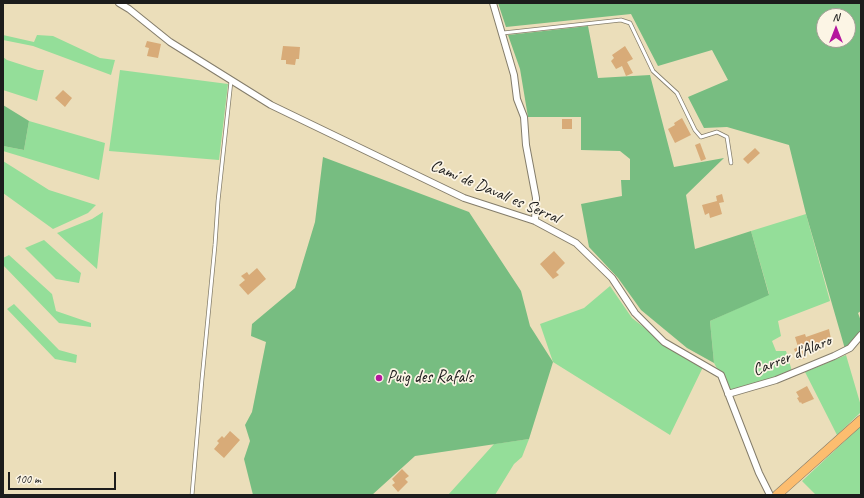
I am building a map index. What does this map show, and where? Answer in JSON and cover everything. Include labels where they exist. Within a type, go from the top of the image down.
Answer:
[{"type":"main road","points":[[777,495],[861,420]]},
{"type":"street","name":"Camí de Davall es Serral","points":[[119,3],[129,9],[170,42],[271,105],[464,198],[536,221],[576,243],[612,278],[635,313],[664,342],[721,375],[759,473],[770,495]]},
{"type":"street","points":[[493,3],[514,75],[517,99],[524,117],[526,145],[536,198],[536,221]]},
{"type":"street","name":"Carrer d'Alaro","points":[[728,394],[776,380],[834,356],[850,348],[861,335]]},
{"type":"lane","points":[[502,33],[620,20],[630,23],[653,70],[677,93],[695,130],[701,138],[717,132],[727,137],[731,163]]},
{"type":"lane","points":[[192,495],[202,371],[231,80]]},
{"type":"green space","points":[[498,3],[861,3],[861,311],[858,313],[861,321],[861,331],[845,349],[806,214],[789,145],[727,127],[704,128],[688,97],[728,80],[712,50],[658,66],[631,14],[506,27]]},
{"type":"green space","points":[[588,26],[598,78],[650,75],[674,167],[724,158],[686,195],[695,249],[751,231],[769,295],[710,321],[714,363],[687,348],[641,310],[618,278],[589,247],[581,204],[622,196],[621,180],[630,180],[630,159],[620,151],[581,150],[581,117],[528,117],[520,69],[508,35]]},
{"type":"green space","points":[[3,35],[34,42],[37,35],[53,36],[100,58],[115,60],[111,75],[33,46],[3,40]]},
{"type":"green space","points":[[3,57],[7,60],[38,70],[44,70],[37,101],[3,90]]},
{"type":"green space","points":[[120,70],[228,84],[219,160],[109,151]]},
{"type":"green space","points":[[3,105],[29,121],[24,150],[3,146]]},
{"type":"green space","points":[[29,121],[105,143],[99,180],[3,151],[3,146],[24,150]]},
{"type":"green space","points":[[323,157],[469,212],[521,291],[530,326],[553,362],[529,439],[415,456],[372,495],[253,495],[244,459],[250,441],[245,425],[252,412],[266,342],[251,336],[252,324],[295,288],[315,222]]},
{"type":"green space","points":[[3,161],[49,190],[96,205],[88,213],[53,229],[3,193]]},
{"type":"green space","points":[[103,212],[97,269],[57,233],[92,219]]},
{"type":"green space","points":[[806,214],[830,301],[778,321],[781,336],[772,341],[776,351],[786,351],[792,371],[730,392],[714,363],[710,321],[769,294],[751,231]]},
{"type":"green space","points":[[44,240],[81,273],[79,283],[56,279],[25,248]]},
{"type":"green space","points":[[9,255],[52,294],[56,311],[91,323],[91,327],[59,323],[3,265],[3,258]]},
{"type":"green space","points":[[610,286],[632,318],[664,343],[703,367],[670,435],[553,362],[540,324],[584,308]]},
{"type":"green space","points":[[14,304],[59,350],[77,355],[76,363],[55,359],[7,309]]},
{"type":"green space","points":[[846,355],[861,406],[861,412],[837,435],[805,372]]},
{"type":"green space","points":[[861,426],[861,495],[816,495],[802,481]]},
{"type":"green space","points":[[529,439],[522,457],[514,464],[495,495],[448,495],[494,444]]},
{"type":"building","points":[[147,41],[161,44],[158,58],[147,56],[149,48],[145,47]]},
{"type":"building","points":[[283,46],[300,47],[299,59],[296,59],[295,65],[286,64],[286,60],[281,60]]},
{"type":"building","points":[[625,46],[633,59],[627,62],[633,73],[626,76],[622,66],[616,69],[611,61],[614,58],[612,55]]},
{"type":"building","points":[[63,90],[72,98],[65,107],[55,98]]},
{"type":"building","points":[[682,118],[691,135],[675,143],[668,129]]},
{"type":"building","points":[[562,119],[572,119],[572,129],[562,129]]},
{"type":"building","points":[[700,143],[706,159],[701,161],[695,145]]},
{"type":"building","points":[[755,148],[760,153],[748,164],[743,159]]},
{"type":"building","points":[[722,194],[724,202],[719,203],[722,214],[710,218],[709,213],[705,215],[702,205],[717,201],[716,196]]},
{"type":"building","points":[[554,251],[565,263],[556,272],[559,275],[553,279],[540,264]]},
{"type":"building","points":[[257,268],[266,279],[248,295],[239,285],[245,280],[241,276],[247,272],[249,275]]},
{"type":"building","points":[[829,329],[831,339],[807,347],[808,352],[804,353],[806,358],[798,360],[794,349],[798,347],[795,337],[805,334],[806,337]]},
{"type":"building","points":[[807,386],[814,399],[802,404],[797,398],[799,397],[796,392]]},
{"type":"building","points":[[230,431],[240,440],[224,458],[214,449],[219,443],[217,441],[222,436],[224,438]]},
{"type":"building","points":[[402,469],[409,476],[405,479],[408,482],[398,492],[392,485],[395,483],[392,479]]},
{"type":"place","name":"Puig des Rafals","points":[[379,378]]}]
